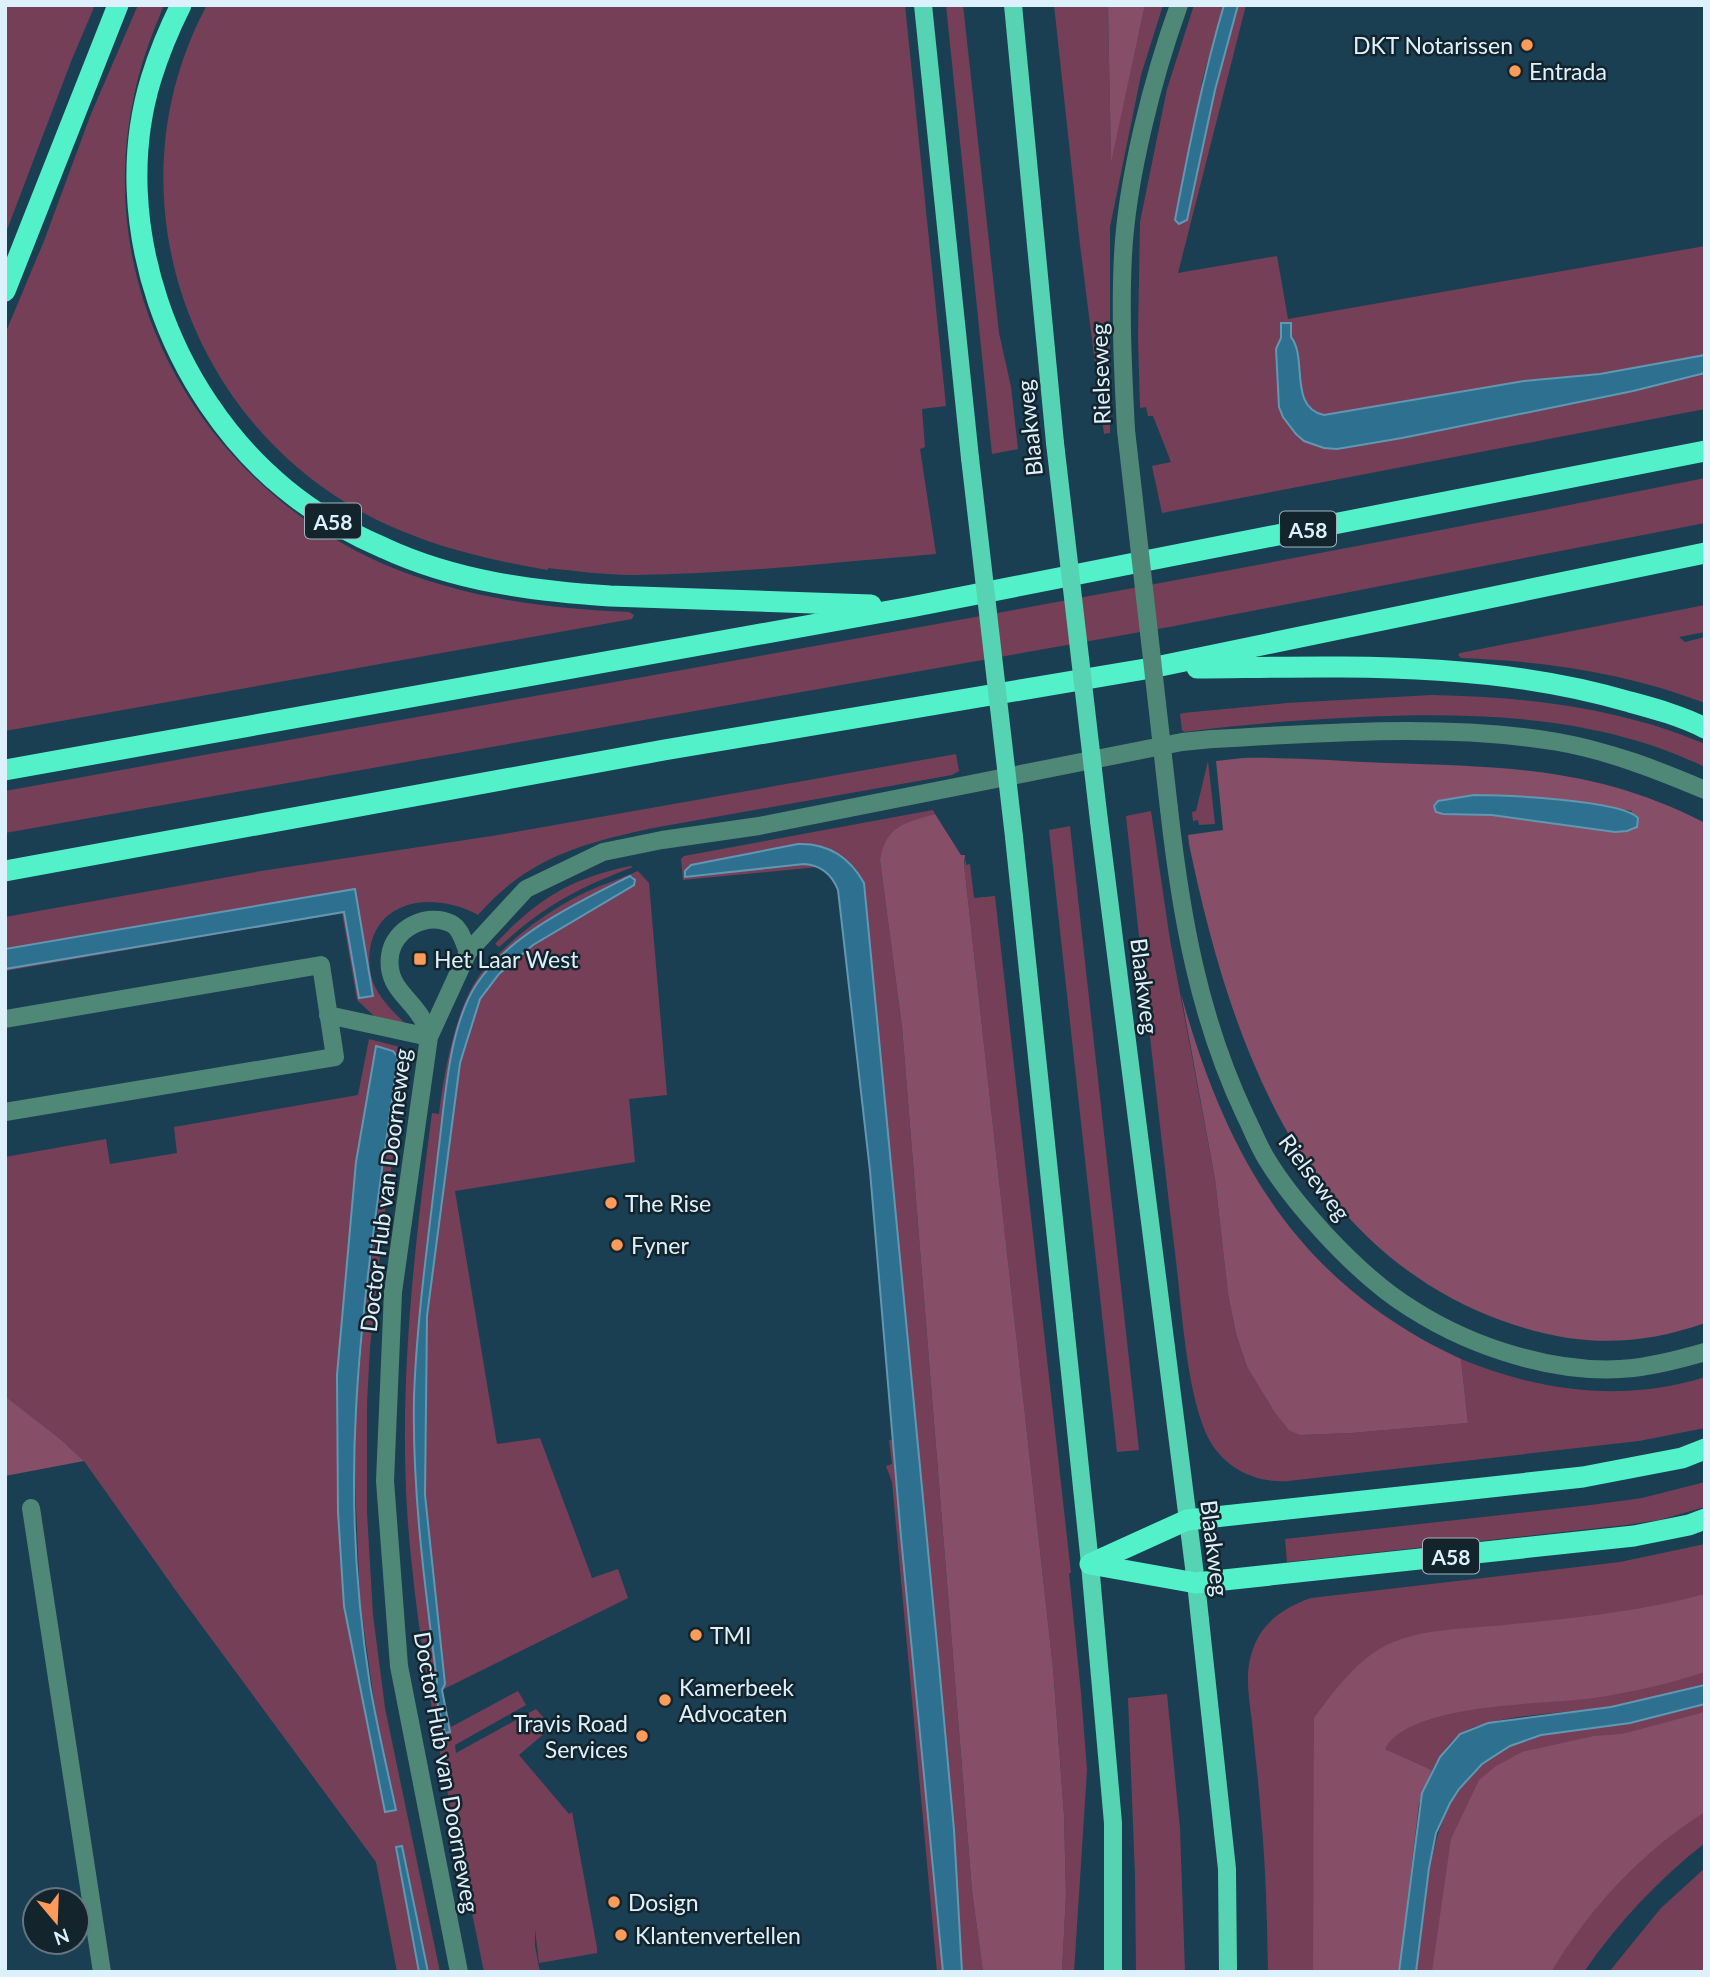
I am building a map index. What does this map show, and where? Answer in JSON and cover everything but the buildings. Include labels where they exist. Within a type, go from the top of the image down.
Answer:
[{"type":"highway","points":[[5,291],[118,5]]},
{"type":"highway","name":"A58","points":[[181,5],[150,81],[144,113],[138,194],[144,250],[168,328],[195,384],[233,437],[285,489],[317,511],[384,548],[445,571],[490,582],[610,596],[911,607]]},
{"type":"highway","name":"A58","points":[[5,770],[911,607],[1705,451]]},
{"type":"highway","points":[[5,871],[664,750],[1151,668],[1705,553]]},
{"type":"highway","points":[[1151,668],[1407,667],[1455,671],[1587,689],[1683,718],[1705,728]]},
{"type":"highway","points":[[1090,1564],[1187,1520],[1583,1476],[1682,1458],[1705,1449]]},
{"type":"highway","name":"A58","points":[[1196,1583],[1634,1536],[1689,1525],[1705,1519]]},
{"type":"highway","points":[[1090,1564],[1196,1583]]},
{"type":"main road","points":[[923,5],[1090,1564],[1113,1823],[1113,1972]]},
{"type":"main road","name":"Blaakweg","points":[[1013,5],[1055,443],[1099,821],[1196,1583],[1227,1869],[1228,1972]]},
{"type":"street","name":"Rielseweg","points":[[1179,5],[1149,108],[1128,210],[1123,253],[1121,343],[1126,430],[1184,928],[1204,1007],[1233,1090],[1266,1158],[1301,1207],[1344,1254],[1376,1283],[1412,1309],[1461,1334],[1512,1355],[1587,1368],[1631,1368],[1674,1361],[1705,1352]]},
{"type":"street","name":"Doctor Hub van Doorneweg","points":[[459,1972],[399,1666],[385,1481],[393,1292],[429,1037],[468,952],[526,889],[603,852],[662,840],[759,826],[1182,741],[1310,734],[1447,732],[1559,742],[1614,756],[1705,790]]},
{"type":"street","name":"Doctor Hub van Doorneweg","points":[[429,1037],[421,1016],[401,994],[391,972],[389,957],[394,942],[414,923],[433,920],[452,924],[461,933],[468,952]]},
{"type":"street","points":[[5,1020],[320,965],[335,1057],[5,1112]]},
{"type":"street","points":[[328,1016],[429,1037]]},
{"type":"street","points":[[31,1508],[102,1972]]},
{"type":"shaded area","points":[[5,5],[95,5],[5,235]]},
{"type":"shaded area","points":[[138,5],[164,5],[146,52],[133,101],[125,173],[130,244],[147,312],[176,375],[214,433],[262,485],[318,528],[381,563],[441,585],[472,593],[566,608],[629,612],[634,615],[632,619],[5,731],[5,334],[44,241],[91,114]]},
{"type":"shaded area","points":[[207,5],[905,5],[946,406],[922,409],[925,447],[920,449],[936,554],[671,574],[622,575],[548,570],[470,554],[395,528],[348,504],[289,460],[241,407],[204,347],[178,282],[165,213],[165,143],[179,73]]},
{"type":"shaded area","points":[[946,5],[963,5],[999,333],[1011,387],[1018,449],[992,454]]},
{"type":"shaded area","points":[[1054,5],[1108,5],[1111,158],[1145,5],[1163,5],[1141,75],[1110,227],[1110,433],[1104,434],[1080,245]]},
{"type":"shaded area","points":[[1108,5],[1145,5],[1111,162]]},
{"type":"shaded area","points":[[1194,5],[1224,5],[1202,81],[1187,220],[1215,90],[1238,5],[1246,5],[1178,273],[1277,256],[1288,319],[1705,246],[1705,355],[1600,374],[1524,381],[1331,416],[1311,408],[1305,399],[1299,378],[1296,344],[1281,338],[1276,349],[1296,434],[1314,445],[1337,449],[1633,391],[1705,373],[1705,409],[1162,513],[1152,466],[1171,462],[1153,416],[1148,416],[1146,407],[1140,408],[1140,222],[1167,89]]},
{"type":"shaded area","points":[[1705,478],[1705,523],[1169,627],[5,833],[5,791],[1281,561]]},
{"type":"shaded area","points":[[1705,605],[1705,632],[1679,637],[1685,642],[1705,637],[1705,703],[1646,684],[1585,670],[1461,658],[1458,655],[1460,653]]},
{"type":"shaded area","points":[[1432,695],[1502,698],[1571,706],[1638,721],[1705,744],[1705,767],[1622,737],[1536,721],[1448,715],[1360,717],[1184,732],[1180,714],[1287,703]]},
{"type":"shaded area","points":[[956,754],[959,771],[952,775],[653,828],[580,847],[536,866],[516,879],[478,915],[463,908],[431,902],[400,908],[388,916],[378,928],[371,944],[369,963],[379,994],[406,1024],[374,1016],[357,1000],[342,913],[5,971],[344,912],[359,998],[355,889],[5,949],[5,917],[261,871],[498,835]]},
{"type":"shaded area","points":[[1243,758],[1297,759],[1511,769],[1588,780],[1665,805],[1705,823],[1705,1323],[1653,1337],[1604,1341],[1554,1335],[1503,1321],[1433,1287],[1374,1243],[1325,1189],[1285,1128],[1252,1060],[1226,990],[1206,917],[1188,835],[1223,830],[1216,761]],"holes":[[[1474,795],[1522,796],[1632,811],[1615,832],[1492,815],[1443,814],[1438,801]]]},
{"type":"shaded area","points":[[1208,761],[1215,824],[1199,825],[1198,820],[1193,821],[1192,812],[1196,811]]},
{"type":"shaded area","points":[[933,810],[935,814],[897,828],[880,860],[902,1027],[972,1891],[983,1972],[962,1972],[917,1432],[864,883],[844,859],[829,849],[810,844],[691,865],[685,877],[804,864],[818,867],[683,880],[681,859],[684,856]]},
{"type":"shaded area","points":[[1151,811],[1170,940],[1215,1179],[1228,1294],[1236,1334],[1247,1367],[1273,1410],[1300,1435],[1468,1423],[1461,1359],[1520,1379],[1582,1390],[1644,1390],[1705,1377],[1705,1428],[1639,1441],[1288,1481],[1254,1477],[1226,1461],[1211,1443],[1203,1425],[1191,1380],[1156,1094],[1126,816]]},
{"type":"shaded area","points":[[935,814],[961,855],[965,855],[1053,1668],[1064,1815],[1066,1894],[1062,1972],[983,1972],[972,1891],[902,1027],[880,860],[892,832],[906,823]]},
{"type":"shaded area","points":[[1070,826],[1139,1450],[1117,1452],[1049,830]]},
{"type":"shaded area","points":[[966,860],[966,865],[970,864],[974,898],[995,896],[1071,1573],[1087,1770],[1074,1972],[1062,1972],[1066,1894],[1064,1815],[1053,1668],[964,864]]},
{"type":"shaded area","points":[[633,867],[594,883],[547,909],[499,947],[495,944],[525,915],[556,893],[590,877]]},
{"type":"shaded area","points":[[638,871],[649,883],[667,1095],[629,1099],[635,1162],[455,1191],[497,1444],[540,1438],[592,1578],[618,1569],[628,1598],[442,1690],[451,1727],[518,1691],[526,1705],[455,1745],[456,1753],[536,1709],[552,1727],[519,1755],[569,1814],[572,1812],[597,1948],[597,1953],[539,1963],[535,1929],[540,1972],[484,1972],[429,1693],[408,1524],[405,1472],[406,1369],[419,1216],[432,1113],[439,1114],[448,1059],[459,1019],[465,1001],[483,971],[514,939],[552,911],[585,892]],"holes":[[[633,876],[635,880],[533,945],[499,974],[480,999],[460,1063],[427,1316],[425,1495],[445,1684],[442,1690],[450,1732],[445,1732],[435,1693],[437,1681],[420,1539],[414,1432],[421,1306],[442,1121],[451,1067],[459,1031],[472,994],[490,966],[526,935],[548,921]]]},
{"type":"shaded area","points":[[1181,994],[1221,1111],[1247,1163],[1278,1211],[1313,1254],[1355,1294],[1404,1329],[1461,1359],[1468,1423],[1300,1435],[1289,1430],[1273,1410],[1247,1367],[1236,1334],[1228,1294],[1215,1179]]},
{"type":"shaded area","points":[[369,1039],[400,1047],[407,1057],[385,1212],[370,1347],[367,1513],[373,1615],[385,1708],[440,1972],[428,1972],[402,1846],[396,1848],[419,1972],[397,1972],[376,1862],[84,1461],[5,1396],[5,1157],[106,1139],[110,1164],[177,1153],[174,1127],[358,1095]],"holes":[[[376,1046],[398,1057],[364,1317],[354,1459],[360,1601],[377,1722],[385,1811],[344,1606],[338,1512],[337,1375],[356,1162]]]},
{"type":"shaded area","points":[[5,1396],[59,1438],[84,1461],[5,1476]]},
{"type":"shaded area","points":[[889,1440],[894,1440],[943,1972],[937,1972],[892,1482],[886,1466],[892,1464]]},
{"type":"shaded area","points":[[1705,1482],[1705,1507],[1659,1520],[1287,1562],[1285,1539],[1591,1505],[1642,1498]]},
{"type":"shaded area","points":[[1705,1544],[1705,1685],[1622,1705],[1513,1718],[1476,1727],[1453,1740],[1432,1770],[1385,1749],[1369,1972],[1268,1972],[1264,1856],[1248,1676],[1253,1649],[1268,1623],[1292,1606],[1311,1598],[1620,1562]]},
{"type":"shaded area","points":[[1705,1594],[1705,1672],[1594,1698],[1480,1708],[1449,1714],[1421,1722],[1399,1734],[1385,1749],[1432,1770],[1419,1804],[1399,1972],[1313,1972],[1314,1718],[1357,1667],[1377,1650],[1417,1635],[1605,1614]]},
{"type":"shaded area","points":[[1167,1694],[1180,1829],[1185,1972],[1136,1972],[1128,1698]]},
{"type":"shaded area","points":[[1705,1704],[1705,1843],[1640,1903],[1584,1972],[1416,1972],[1422,1916],[1435,1843],[1454,1797],[1468,1777],[1486,1760],[1509,1746],[1538,1736]]},
{"type":"shaded area","points":[[1705,1712],[1705,1812],[1660,1845],[1619,1883],[1582,1926],[1551,1972],[1432,1972],[1451,1839],[1479,1780],[1496,1766],[1522,1752],[1594,1736],[1622,1734]]},
{"type":"shaded area","points":[[1705,1868],[1705,1972],[1609,1972],[1661,1908]]},
{"type":"water","points":[[1224,5],[1238,5],[1215,90],[1187,220],[1179,224],[1175,220],[1191,139]]},
{"type":"water","points":[[1281,323],[1291,323],[1291,337],[1296,346],[1300,381],[1306,402],[1313,410],[1324,415],[1524,381],[1600,374],[1705,355],[1705,373],[1633,391],[1402,438],[1337,449],[1324,448],[1304,441],[1296,434],[1279,407],[1276,349],[1281,338]]},
{"type":"water","points":[[1474,795],[1561,800],[1610,807],[1638,818],[1637,827],[1615,832],[1492,815],[1436,812],[1434,806],[1438,801]]},
{"type":"water","points":[[798,844],[819,846],[837,854],[852,866],[864,883],[954,1830],[962,1972],[943,1972],[901,1537],[870,1171],[838,890],[825,872],[816,866],[804,864],[685,877],[685,871],[691,865]]},
{"type":"water","points":[[630,876],[635,880],[634,885],[533,945],[499,974],[480,999],[460,1063],[427,1316],[425,1495],[445,1684],[442,1690],[450,1732],[445,1733],[435,1693],[437,1681],[420,1539],[414,1396],[424,1275],[446,1089],[454,1044],[459,1023],[476,985],[506,951],[546,922]]},
{"type":"water","points":[[355,889],[373,996],[359,998],[344,912],[5,969],[5,949]]},
{"type":"water","points":[[376,1046],[393,1051],[398,1057],[363,1322],[354,1478],[356,1548],[365,1651],[396,1810],[385,1812],[344,1606],[338,1512],[337,1375],[356,1162]]},
{"type":"water","points":[[1705,1685],[1705,1704],[1630,1723],[1541,1735],[1510,1746],[1482,1764],[1459,1789],[1436,1833],[1416,1972],[1399,1972],[1422,1793],[1440,1757],[1460,1734],[1488,1723],[1611,1707]]},
{"type":"water","points":[[402,1846],[428,1972],[419,1972],[396,1847]]},
{"type":"place","name":"DKT Notarissen","points":[[1527,45]]},
{"type":"place","name":"Entrada","points":[[1515,71]]},
{"type":"place","name":"Het Laar West","points":[[420,959]]},
{"type":"place","name":"The Rise","points":[[611,1203]]},
{"type":"place","name":"Fyner","points":[[617,1245]]},
{"type":"place","name":"TMI","points":[[696,1635]]},
{"type":"place","name":"Kamerbeek Advocaten","points":[[665,1700]]},
{"type":"place","name":"Travis Road Services","points":[[642,1736]]},
{"type":"place","name":"Dosign","points":[[614,1902]]},
{"type":"place","name":"Klantenvertellen","points":[[621,1935]]}]
